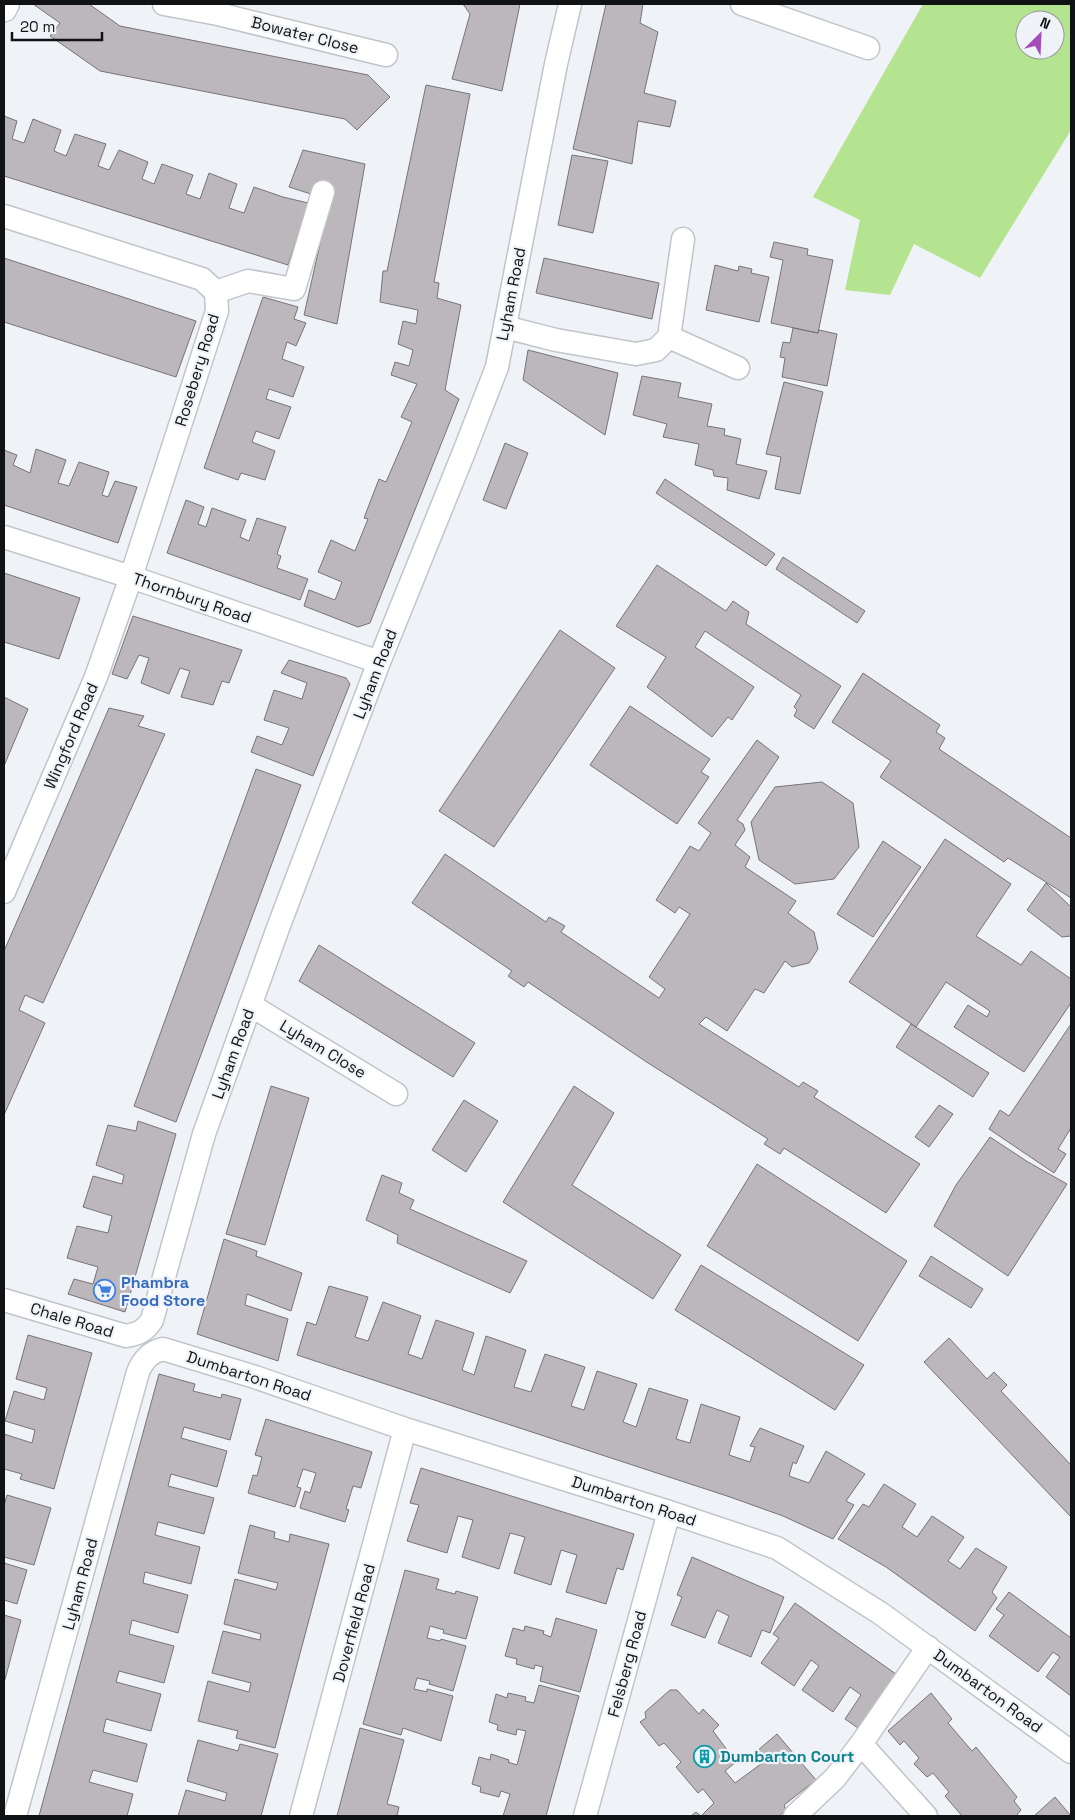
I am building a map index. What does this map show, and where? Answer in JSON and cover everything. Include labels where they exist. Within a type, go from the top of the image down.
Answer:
[{"type":"street","name":"Bowater Close","points":[[164,4],[218,14],[386,55]]},
{"type":"street","name":"Lyham Road","points":[[140,1333],[148,1327],[152,1320],[204,1134],[298,873],[379,662],[497,367],[550,92],[570,4]]},
{"type":"street","points":[[742,4],[868,48]]},
{"type":"street","points":[[216,292],[248,281],[294,289],[323,192]]},
{"type":"street","name":"Rosebery Road","points":[[4,216],[202,279],[216,292],[217,311],[132,576]]},
{"type":"street","points":[[505,327],[556,340],[636,354],[656,350],[669,337],[683,239]]},
{"type":"street","points":[[669,337],[738,368]]},
{"type":"street","name":"Thornbury Road","points":[[4,537],[132,576],[379,662]]},
{"type":"street","name":"Wingford Road","points":[[4,892],[96,677],[132,576]]},
{"type":"street","name":"Lyham Close","points":[[250,1005],[396,1094]]},
{"type":"street","name":"Chale Road","points":[[4,1300],[116,1334],[126,1336],[140,1333]]},
{"type":"street","name":"Dumbarton Road","points":[[150,1354],[163,1350],[255,1377],[405,1428],[777,1548],[880,1613],[928,1646],[1071,1752]]},
{"type":"street","name":"Lyham Road","points":[[16,1816],[138,1372],[145,1358],[150,1354]]},
{"type":"street","name":"Doverfield Road","points":[[301,1816],[405,1428]]},
{"type":"street","name":"Felsberg Road","points":[[585,1816],[670,1512]]},
{"type":"street","points":[[795,1816],[835,1778],[861,1744],[928,1646]]},
{"type":"street","points":[[861,1744],[926,1816]]},
{"type":"green space","points":[[923,4],[1071,4],[1071,130],[980,278],[914,244],[890,295],[845,290],[860,220],[813,197]]},
{"type":"building","points":[[33,4],[89,4],[120,26],[368,75],[390,97],[357,130],[345,119],[100,71],[50,36],[60,23]]},
{"type":"building","points":[[463,4],[520,4],[502,91],[452,79],[470,14]]},
{"type":"building","points":[[606,4],[643,4],[640,23],[658,32],[644,93],[676,101],[670,127],[638,121],[632,164],[573,149]]},
{"type":"building","points":[[426,85],[470,94],[434,282],[439,283],[437,298],[461,305],[445,390],[459,399],[370,623],[358,627],[304,606],[309,590],[335,600],[342,582],[318,572],[331,540],[355,551],[368,519],[364,518],[379,479],[386,482],[412,422],[401,417],[417,384],[391,375],[395,362],[409,366],[413,350],[398,344],[403,321],[416,324],[418,310],[380,302],[383,271],[387,271]]},
{"type":"building","points":[[4,116],[17,121],[12,139],[24,143],[33,119],[61,130],[54,151],[66,156],[75,134],[106,144],[98,166],[109,170],[119,150],[148,162],[142,179],[154,184],[162,164],[193,175],[186,194],[200,199],[209,173],[237,184],[229,208],[244,213],[254,187],[308,203],[288,265],[4,176]]},
{"type":"building","points":[[303,150],[365,164],[337,324],[304,315],[333,186],[317,181],[311,194],[289,187]]},
{"type":"building","points":[[572,155],[608,161],[593,233],[558,225]]},
{"type":"building","points":[[774,242],[808,249],[807,255],[833,260],[818,333],[771,323],[783,260],[770,257]]},
{"type":"building","points":[[4,258],[196,321],[176,377],[4,322]]},
{"type":"building","points":[[544,258],[659,283],[652,319],[536,293]]},
{"type":"building","points":[[715,265],[738,271],[739,266],[752,269],[751,273],[769,277],[759,322],[706,310]]},
{"type":"building","points":[[263,297],[298,307],[294,319],[306,323],[296,346],[287,342],[282,359],[304,367],[293,397],[269,389],[266,399],[291,407],[279,439],[256,431],[252,442],[275,451],[265,480],[241,473],[238,480],[204,468]]},
{"type":"building","points":[[793,328],[818,333],[819,330],[837,334],[827,386],[782,377],[785,358],[780,357],[783,342],[790,343]]},
{"type":"building","points":[[528,350],[618,373],[605,435],[523,380]]},
{"type":"building","points":[[642,376],[681,383],[678,397],[712,404],[707,426],[725,429],[724,435],[741,439],[736,464],[767,471],[759,499],[727,490],[728,478],[714,476],[713,470],[695,465],[699,444],[663,437],[667,424],[633,415]]},
{"type":"building","points":[[784,382],[823,392],[800,494],[775,489],[781,457],[766,454]]},
{"type":"building","points":[[505,443],[528,453],[506,509],[483,500]]},
{"type":"building","points":[[36,449],[66,460],[58,483],[69,486],[79,462],[109,472],[102,495],[108,497],[115,481],[137,487],[118,543],[4,505],[4,450],[17,455],[13,465],[30,473]]},
{"type":"building","points":[[665,479],[775,554],[766,566],[656,493]]},
{"type":"building","points":[[186,500],[204,507],[198,524],[206,527],[212,508],[246,520],[240,537],[249,541],[257,518],[286,527],[277,554],[281,556],[277,568],[308,579],[300,600],[167,553]]},
{"type":"building","points":[[783,557],[865,611],[857,623],[776,569]]},
{"type":"building","points":[[657,565],[726,611],[733,601],[749,612],[746,624],[841,686],[814,729],[794,716],[797,710],[794,707],[801,695],[705,631],[695,647],[754,687],[732,720],[728,717],[712,737],[647,687],[666,657],[616,626]]},
{"type":"building","points":[[4,573],[80,598],[59,659],[4,642]]},
{"type":"building","points":[[133,616],[242,650],[229,683],[222,681],[213,705],[181,697],[190,671],[180,668],[169,694],[141,683],[149,658],[139,655],[127,679],[112,674]]},
{"type":"building","points":[[560,630],[615,668],[494,847],[439,811]]},
{"type":"building","points":[[289,660],[346,678],[350,684],[313,776],[251,752],[257,736],[282,745],[289,728],[264,720],[274,690],[302,699],[307,683],[281,673]]},
{"type":"building","points":[[863,673],[940,725],[936,732],[945,738],[939,749],[1071,838],[1071,898],[1008,858],[1004,862],[880,777],[891,761],[832,722]]},
{"type":"building","points":[[4,697],[28,709],[4,766]]},
{"type":"building","points":[[630,706],[710,759],[701,772],[709,777],[677,824],[590,765]]},
{"type":"building","points":[[109,708],[144,716],[138,726],[165,734],[43,1003],[25,995],[19,1010],[45,1023],[4,1115],[4,951]]},
{"type":"building","points":[[757,740],[779,757],[737,820],[743,824],[745,830],[735,845],[750,857],[745,867],[796,901],[788,913],[814,932],[818,949],[809,963],[792,967],[785,961],[764,993],[755,989],[727,1031],[706,1017],[699,1024],[799,1087],[803,1082],[818,1091],[814,1097],[920,1164],[886,1213],[784,1148],[780,1154],[764,1144],[768,1139],[645,1061],[528,982],[524,987],[508,976],[512,971],[412,903],[445,854],[546,922],[549,917],[565,926],[561,932],[659,998],[665,989],[649,977],[690,914],[679,907],[675,913],[656,900],[690,846],[699,851],[711,833],[698,823]]},
{"type":"building","points":[[256,769],[301,785],[176,1122],[134,1106]]},
{"type":"building","points":[[822,782],[853,803],[859,847],[834,879],[795,884],[759,860],[751,822],[775,787]]},
{"type":"building","points":[[945,839],[1011,884],[976,936],[1021,965],[1031,951],[1071,979],[1071,1003],[1024,1072],[954,1027],[968,1005],[987,1017],[990,1011],[946,982],[916,1027],[849,982]]},
{"type":"building","points":[[883,841],[921,867],[873,937],[837,914]]},
{"type":"building","points":[[1046,883],[1071,907],[1071,936],[1062,937],[1027,910]]},
{"type":"building","points":[[319,945],[475,1043],[453,1077],[299,981]]},
{"type":"building","points":[[911,1024],[989,1073],[973,1097],[896,1047]]},
{"type":"building","points":[[1071,1024],[1071,1128],[1058,1149],[1066,1154],[1054,1173],[989,1129],[1000,1110],[1009,1116]]},
{"type":"building","points":[[271,1086],[309,1098],[265,1245],[226,1234]]},
{"type":"building","points":[[574,1086],[614,1113],[572,1185],[681,1255],[653,1299],[503,1202]]},
{"type":"building","points":[[464,1100],[498,1121],[466,1172],[432,1150]]},
{"type":"building","points":[[939,1105],[953,1114],[929,1147],[915,1137]]},
{"type":"building","points":[[138,1121],[176,1134],[125,1312],[68,1294],[74,1279],[93,1284],[98,1267],[67,1258],[77,1226],[108,1233],[112,1216],[83,1207],[93,1176],[122,1184],[124,1175],[96,1165],[108,1125],[136,1131]]},
{"type":"building","points":[[990,1137],[1028,1162],[1067,1184],[1008,1276],[934,1226],[956,1185]]},
{"type":"building","points":[[757,1164],[907,1261],[858,1341],[707,1246]]},
{"type":"building","points":[[382,1175],[402,1183],[399,1193],[414,1200],[410,1209],[527,1261],[510,1293],[397,1243],[398,1235],[366,1220]]},
{"type":"building","points":[[224,1239],[257,1251],[256,1256],[302,1273],[291,1311],[247,1294],[245,1305],[288,1319],[278,1361],[197,1334]]},
{"type":"building","points":[[931,1256],[983,1289],[971,1308],[919,1276]]},
{"type":"building","points":[[701,1265],[864,1365],[835,1410],[675,1310]]},
{"type":"building","points":[[329,1286],[368,1297],[355,1337],[368,1341],[383,1302],[421,1316],[408,1354],[422,1359],[436,1320],[474,1333],[462,1370],[474,1375],[486,1336],[526,1350],[514,1387],[531,1392],[545,1354],[585,1367],[571,1406],[584,1410],[597,1371],[637,1384],[623,1422],[636,1427],[649,1388],[688,1400],[676,1439],[690,1443],[701,1404],[740,1417],[729,1455],[750,1462],[755,1447],[750,1446],[760,1428],[804,1446],[796,1464],[793,1462],[789,1476],[809,1483],[826,1451],[865,1474],[846,1501],[854,1505],[833,1539],[783,1516],[730,1497],[297,1355],[307,1322],[316,1325]]},
{"type":"building","points":[[28,1335],[92,1353],[54,1489],[20,1479],[22,1474],[4,1469],[4,1434],[32,1443],[35,1430],[5,1421],[14,1391],[44,1400],[47,1388],[16,1379]]},
{"type":"building","points":[[949,1338],[987,1379],[994,1372],[1007,1385],[1001,1391],[1071,1465],[1071,1517],[924,1362]]},
{"type":"building","points":[[159,1374],[195,1384],[193,1391],[221,1398],[222,1394],[241,1399],[230,1440],[184,1427],[181,1438],[227,1451],[217,1487],[171,1474],[168,1486],[214,1498],[204,1534],[158,1522],[155,1535],[200,1547],[191,1584],[145,1572],[143,1583],[188,1595],[178,1633],[132,1620],[129,1634],[174,1646],[164,1683],[119,1671],[116,1682],[161,1694],[151,1731],[106,1719],[103,1732],[147,1744],[137,1782],[93,1770],[89,1782],[133,1794],[127,1816],[39,1816]]},
{"type":"building","points":[[266,1419],[372,1452],[361,1488],[353,1486],[346,1509],[349,1510],[345,1522],[300,1508],[305,1491],[310,1493],[316,1473],[303,1469],[297,1487],[301,1488],[295,1507],[248,1493],[253,1475],[257,1476],[262,1457],[255,1455]]},
{"type":"building","points":[[421,1468],[634,1534],[623,1570],[617,1568],[606,1604],[566,1592],[577,1555],[561,1550],[551,1585],[514,1573],[525,1537],[510,1533],[499,1569],[462,1557],[473,1520],[458,1516],[447,1553],[407,1541],[419,1505],[410,1503]]},
{"type":"building","points":[[884,1484],[916,1504],[902,1527],[917,1537],[932,1516],[964,1537],[948,1561],[960,1569],[976,1548],[1007,1567],[992,1592],[997,1598],[975,1631],[886,1567],[838,1539],[863,1504],[869,1507]]},
{"type":"building","points":[[7,1495],[51,1508],[34,1565],[4,1557],[4,1506]]},
{"type":"building","points":[[250,1525],[275,1532],[274,1538],[289,1542],[290,1534],[329,1544],[275,1748],[236,1738],[238,1731],[198,1721],[208,1681],[249,1692],[251,1683],[212,1673],[223,1631],[260,1640],[261,1634],[224,1624],[235,1579],[276,1590],[278,1583],[238,1573]]},
{"type":"building","points":[[692,1557],[784,1597],[770,1633],[762,1630],[751,1657],[718,1643],[729,1616],[717,1610],[705,1638],[671,1625],[682,1597],[677,1595]]},
{"type":"building","points":[[4,1563],[27,1570],[17,1604],[4,1600]]},
{"type":"building","points":[[405,1570],[439,1579],[436,1589],[455,1594],[456,1591],[478,1597],[466,1639],[443,1633],[444,1630],[430,1626],[427,1638],[440,1641],[441,1639],[466,1646],[453,1691],[429,1684],[430,1681],[417,1678],[414,1689],[427,1692],[427,1689],[453,1696],[441,1741],[403,1728],[401,1735],[363,1724]]},
{"type":"building","points":[[1009,1592],[1071,1638],[1071,1696],[1046,1677],[1060,1657],[1053,1652],[1038,1672],[989,1636],[1004,1615],[996,1609]]},
{"type":"building","points":[[795,1603],[896,1674],[858,1728],[845,1719],[861,1695],[850,1687],[833,1712],[802,1690],[819,1666],[811,1660],[794,1686],[761,1663],[779,1638],[773,1634]]},
{"type":"building","points":[[4,1615],[21,1620],[4,1683]]},
{"type":"building","points":[[556,1618],[597,1630],[580,1692],[540,1681],[543,1667],[535,1665],[534,1669],[516,1664],[517,1659],[505,1656],[513,1628],[524,1631],[525,1626],[544,1631],[543,1634],[551,1637]]},
{"type":"building","points":[[539,1685],[579,1696],[546,1816],[503,1816],[510,1794],[501,1791],[499,1797],[480,1792],[481,1787],[472,1784],[479,1757],[490,1760],[491,1754],[517,1765],[526,1731],[517,1729],[516,1735],[497,1730],[498,1725],[489,1722],[496,1694],[507,1698],[508,1693],[526,1697],[525,1701],[534,1703]]},
{"type":"building","name":"Dumbarton Court","points":[[670,1690],[677,1690],[699,1714],[703,1709],[719,1725],[713,1731],[736,1762],[725,1771],[735,1783],[765,1761],[757,1751],[777,1734],[816,1780],[784,1805],[786,1810],[779,1816],[701,1816],[714,1803],[703,1789],[698,1793],[676,1767],[681,1762],[664,1743],[659,1746],[640,1722],[646,1718],[645,1712]]},
{"type":"building","name":"Dumbarton Court","points":[[931,1693],[952,1719],[948,1723],[972,1751],[976,1747],[1017,1797],[1014,1801],[1021,1810],[1016,1816],[962,1816],[945,1796],[949,1792],[933,1773],[927,1777],[914,1764],[919,1758],[904,1741],[900,1745],[888,1731]]},
{"type":"building","points":[[360,1728],[404,1740],[387,1804],[399,1807],[397,1816],[337,1816]]},
{"type":"building","points":[[198,1740],[238,1751],[240,1744],[278,1754],[261,1816],[178,1816],[186,1790],[225,1801],[227,1793],[187,1781]]},
{"type":"building","points":[[1055,1797],[1071,1816],[1034,1816]]},
{"type":"building","points":[[696,1812],[701,1816],[691,1816]]},
{"type":"place","name":"Phambra Food Store","points":[[105,1291]]},
{"type":"place","name":"Dumbarton Court","points":[[704,1756]]}]
